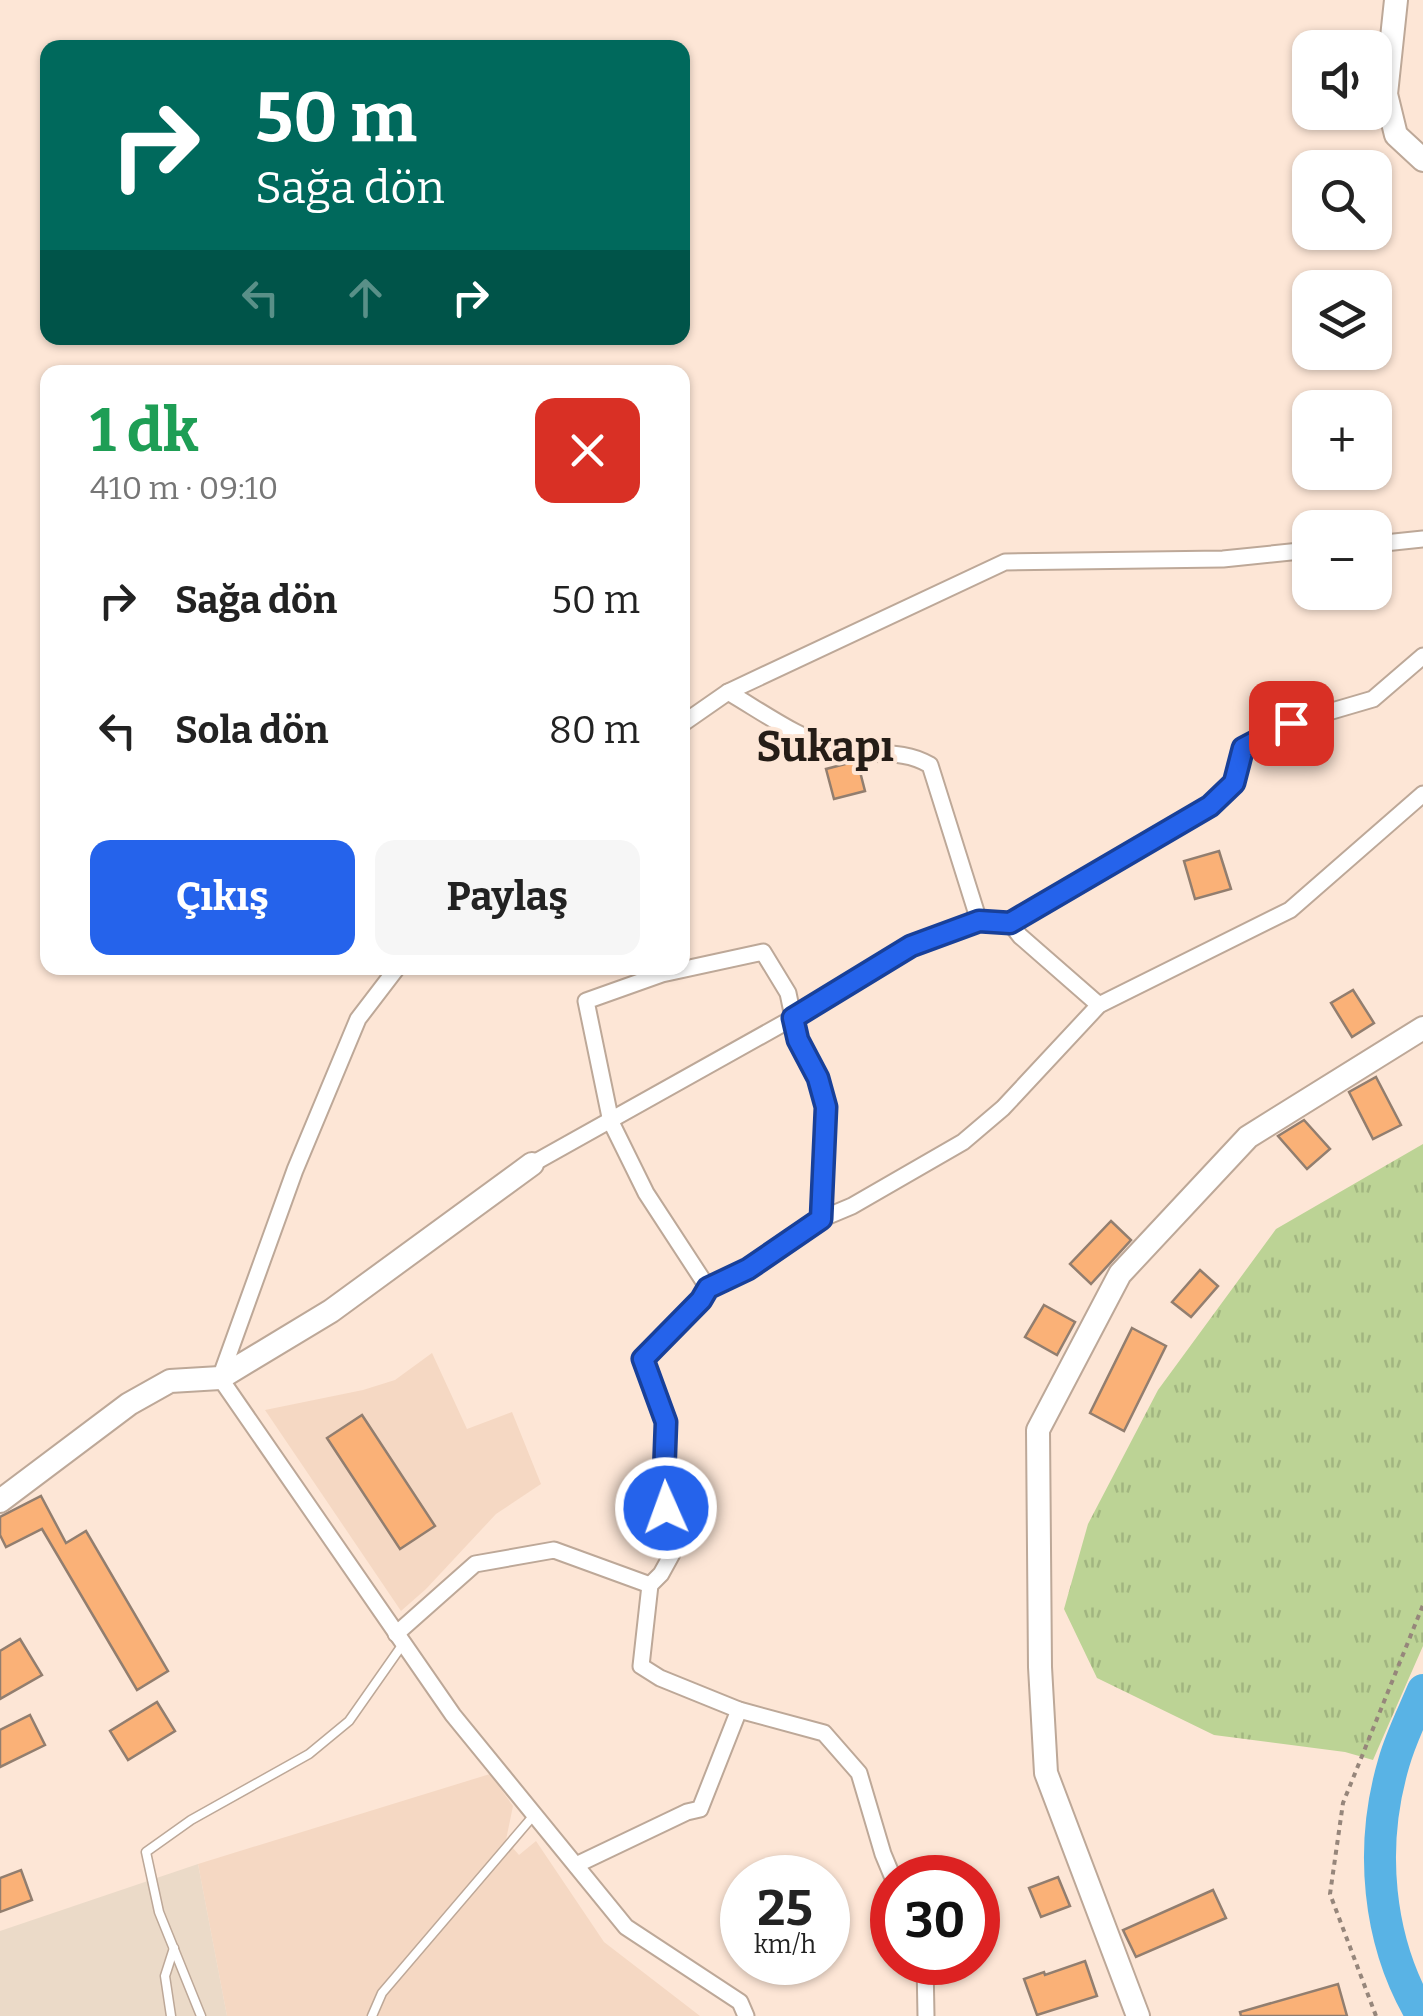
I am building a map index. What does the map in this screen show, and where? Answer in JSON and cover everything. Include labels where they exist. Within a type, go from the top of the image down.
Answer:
[{"type":"street","points":[[1396,0],[1386,94],[1396,135],[1423,160]]},
{"type":"street","points":[[1392,542],[1423,539]]},
{"type":"street","points":[[690,718],[728,692],[1004,562],[1224,559],[1292,552]]},
{"type":"street","points":[[0,1500],[129,1404],[170,1381],[220,1378],[331,1310],[532,1164],[793,1018],[911,946],[979,921],[1010,923],[1210,806],[1234,783],[1243,748],[1291,723],[1373,699],[1423,656]]},
{"type":"street","points":[[728,692],[816,743],[845,752],[914,756],[930,765],[979,921]]},
{"type":"street","points":[[883,1855],[859,1773],[824,1733],[740,1710],[660,1678],[641,1666],[650,1585],[672,1554],[664,1477],[666,1422],[643,1359],[708,1288],[748,1269],[821,1219],[852,1206],[963,1142],[1003,1108],[1099,1005],[1290,910],[1423,794]]},
{"type":"street","points":[[1010,923],[1099,1005]]},
{"type":"street","points":[[690,968],[763,952],[788,993],[798,1040],[818,1078],[826,1107],[821,1219]]},
{"type":"street","points":[[220,1378],[295,1170],[358,1019],[391,975]]},
{"type":"street","points":[[659,975],[586,1001],[610,1122],[646,1193],[708,1288]]},
{"type":"street","points":[[1138,2016],[1046,1774],[1040,1667],[1038,1430],[1120,1274],[1248,1137],[1423,1028]]},
{"type":"street","points":[[220,1378],[453,1715],[626,1927],[740,2002],[746,2016]]},
{"type":"street","points":[[400,1639],[475,1564],[554,1550],[650,1585]]},
{"type":"street","points":[[576,1866],[686,1812],[700,1809],[740,1710]]},
{"type":"street","points":[[925,1985],[926,2016]]},
{"type":"lane","points":[[201,2016],[159,1912],[146,1852],[190,1820],[309,1754],[349,1722],[400,1639]]},
{"type":"lane","points":[[372,2016],[382,1993],[534,1815]]},
{"type":"lane","points":[[171,2016],[165,1976],[174,1948]]},
{"type":"path","points":[[1376,2016],[1330,1894],[1343,1803],[1423,1605]]},
{"type":"shaded area","points":[[432,1353],[467,1429],[512,1412],[541,1484],[496,1514],[401,1611],[265,1410],[395,1380]]},
{"type":"shaded area","points":[[490,1774],[513,1806],[506,1840],[519,1855],[536,1841],[604,1942],[700,2016],[227,2016],[198,1864]]},
{"type":"shaded area","points":[[198,1864],[227,2016],[0,2016],[0,1931]]},
{"type":"green space","points":[[1423,1144],[1423,1646],[1373,1760],[1345,1752],[1214,1735],[1097,1678],[1064,1609],[1088,1524],[1158,1390],[1276,1229]]},
{"type":"building","points":[[858,764],[865,791],[834,799],[826,769]]},
{"type":"building","points":[[1219,851],[1231,889],[1195,899],[1184,861]]},
{"type":"building","points":[[1353,990],[1374,1023],[1352,1037],[1331,1003]]},
{"type":"building","points":[[1376,1077],[1401,1125],[1373,1139],[1349,1092]]},
{"type":"building","points":[[1304,1120],[1330,1149],[1307,1169],[1278,1136]]},
{"type":"building","points":[[1111,1221],[1131,1240],[1091,1284],[1070,1264]]},
{"type":"building","points":[[1200,1270],[1218,1286],[1191,1317],[1172,1302]]},
{"type":"building","points":[[1044,1305],[1075,1322],[1057,1355],[1025,1337]]},
{"type":"building","points":[[1132,1328],[1166,1346],[1124,1431],[1090,1413]]},
{"type":"building","points":[[362,1415],[435,1526],[400,1549],[327,1438]]},
{"type":"building","points":[[41,1496],[66,1543],[86,1531],[168,1671],[137,1690],[42,1529],[6,1547],[0,1535],[0,1517]]},
{"type":"building","points":[[20,1639],[42,1675],[0,1699],[0,1651]]},
{"type":"building","points":[[157,1702],[175,1731],[128,1760],[110,1731]]},
{"type":"building","points":[[30,1715],[45,1745],[0,1767],[0,1730]]},
{"type":"building","points":[[21,1870],[32,1900],[0,1912],[0,1878]]},
{"type":"building","points":[[1058,1877],[1070,1906],[1041,1917],[1029,1888]]},
{"type":"building","points":[[1213,1890],[1226,1918],[1136,1957],[1123,1930]]},
{"type":"building","points":[[1085,1961],[1097,1996],[1037,2015],[1024,1979]]},
{"type":"building","points":[[1338,1984],[1347,2016],[1241,2016],[1240,2012]]},
{"type":"waterway","points":[[1422,2016],[1395,1956],[1387,1925],[1380,1860],[1386,1794],[1394,1762],[1423,1690]]},
{"type":"district","name":"Sukapı","points":[[825,747]]},
{"type":"route","points":[[666,1508],[666,1422],[643,1359],[708,1288],[748,1269],[821,1219],[826,1107],[793,1018],[911,946],[979,921],[1010,923],[1210,806],[1234,783],[1243,748],[1291,723]]}]
